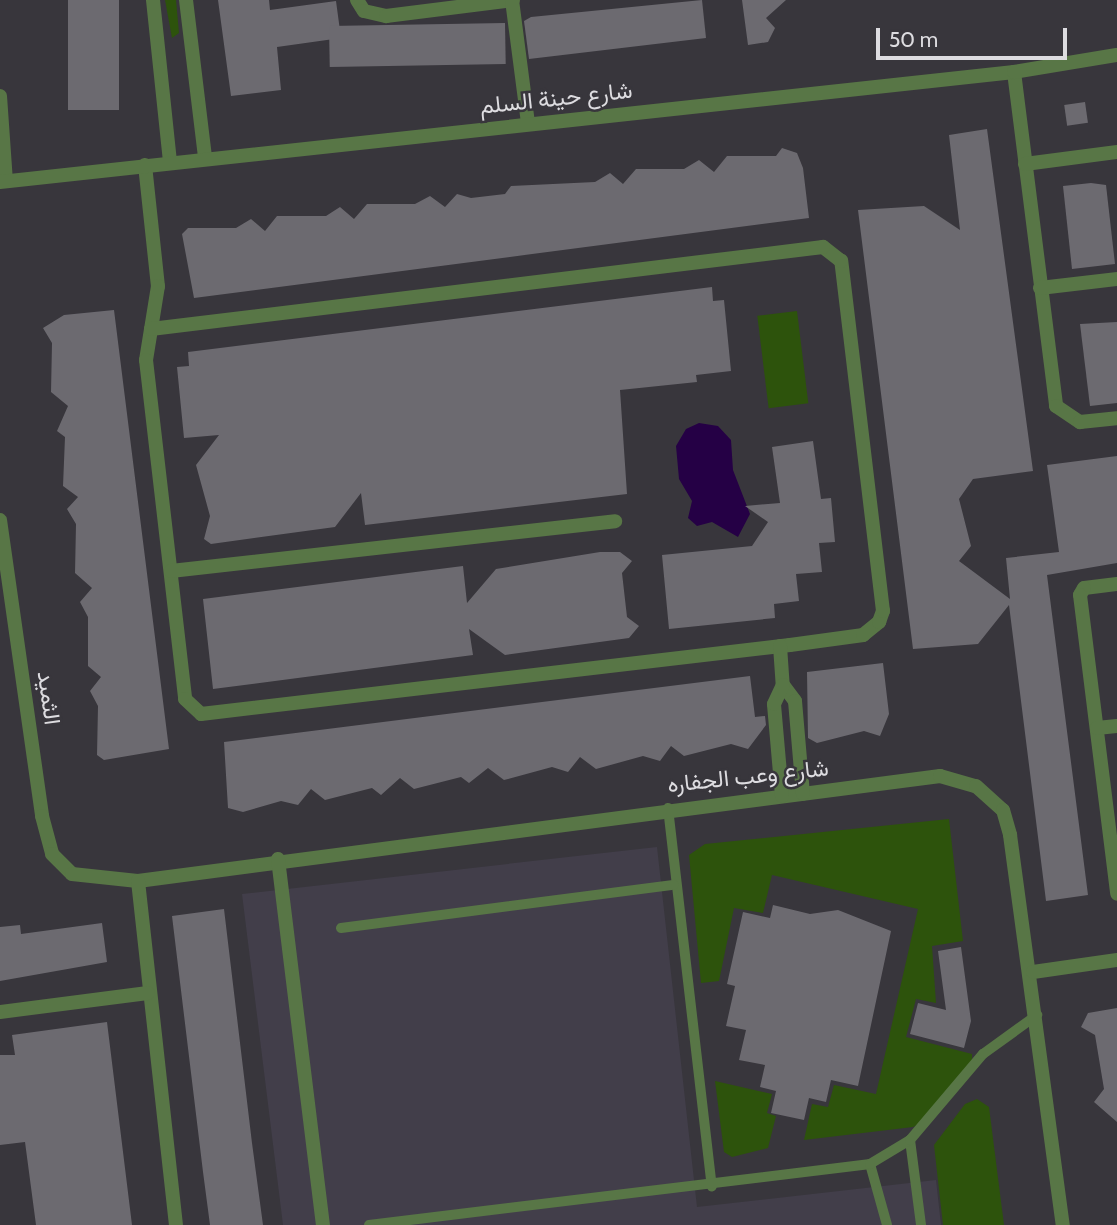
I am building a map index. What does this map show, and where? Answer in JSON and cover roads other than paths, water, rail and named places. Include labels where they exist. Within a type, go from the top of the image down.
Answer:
[{"type":"street","points":[[153,0],[170,162]]},
{"type":"street","points":[[186,0],[205,157]]},
{"type":"street","points":[[357,0],[364,11],[386,16],[512,0],[528,124]]},
{"type":"street","name":"شارع حينة السلم","points":[[3,181],[205,157],[1014,72],[1117,55]]},
{"type":"street","points":[[1014,72],[1056,405],[1080,422],[1117,418]]},
{"type":"street","points":[[0,96],[3,181]]},
{"type":"street","points":[[1025,164],[1117,152]]},
{"type":"street","points":[[145,165],[158,285],[146,360],[185,698],[201,715],[863,635],[883,611],[841,261],[831,250],[816,246],[151,329]]},
{"type":"street","points":[[1040,288],[1117,279]]},
{"type":"street","name":"الثميد","points":[[0,520],[42,816],[52,854],[72,874]]},
{"type":"street","points":[[171,571],[615,521]]},
{"type":"street","points":[[1117,584],[1084,588],[1080,595],[1117,894]]},
{"type":"street","points":[[780,646],[783,685],[774,704],[782,796]]},
{"type":"street","points":[[783,685],[795,701],[803,794]]},
{"type":"street","points":[[1097,728],[1117,726]]},
{"type":"street","name":"شارع وعب الجفاره","points":[[72,874],[138,881],[278,859],[940,776],[991,796],[1010,835],[1033,972],[1063,1225]]},
{"type":"street","points":[[278,859],[323,1225]]},
{"type":"street","points":[[138,881],[148,993],[176,1225]]},
{"type":"street","points":[[1033,972],[1117,960]]},
{"type":"street","points":[[0,1012],[148,993]]},
{"type":"lane","points":[[668,808],[673,885],[712,1186]]},
{"type":"lane","points":[[341,928],[673,885]]},
{"type":"lane","points":[[369,1225],[712,1186],[870,1164],[910,1140],[983,1054],[1037,1014]]},
{"type":"lane","points":[[910,1140],[921,1225]]},
{"type":"lane","points":[[870,1164],[887,1225]]}]
